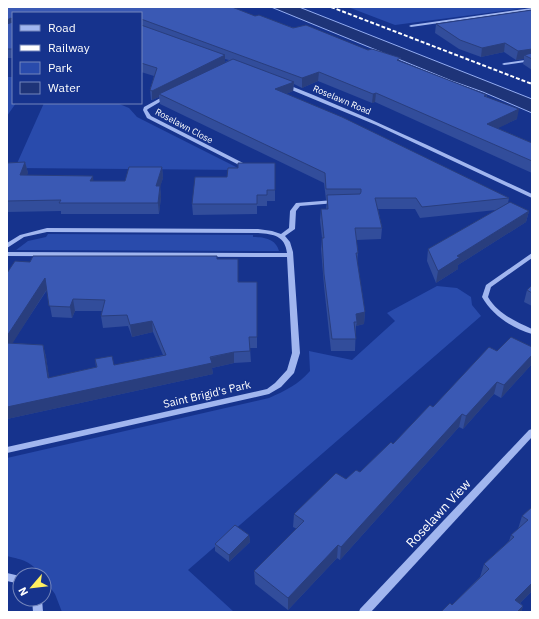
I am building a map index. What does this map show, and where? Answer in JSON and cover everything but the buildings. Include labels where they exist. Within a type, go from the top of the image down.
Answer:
[{"type":"street","points":[[411,26],[532,9]]},
{"type":"street","points":[[504,64],[532,60]]},
{"type":"street","name":"Roselawn Road","points":[[277,82],[335,104],[391,129],[532,196]]},
{"type":"street","name":"Roselawn Close","points":[[174,94],[146,108],[145,110],[149,117],[245,166]]},
{"type":"street","points":[[7,246],[22,236],[47,230],[264,231],[281,236],[292,228],[292,211],[298,204],[342,202]]},
{"type":"street","name":"Saint Brigid's Park","points":[[7,450],[226,401],[269,390],[278,385],[291,371],[296,353],[290,255],[288,243],[281,236]]},
{"type":"street","points":[[7,254],[290,255]]},
{"type":"street","points":[[532,255],[488,286],[485,297],[488,303],[503,317],[532,332]]},
{"type":"street","name":"Roselawn View","points":[[364,612],[532,432]]},
{"type":"green space","points":[[348,7],[532,7],[395,25]]},
{"type":"green space","points":[[7,77],[12,77],[12,104],[15,104],[7,116]]},
{"type":"green space","points":[[44,104],[119,104],[129,108],[137,117],[242,170],[15,168]]},
{"type":"green space","points":[[48,234],[253,235],[253,237],[265,238],[272,241],[279,251],[16,250],[28,241],[46,237]]},
{"type":"green space","points":[[437,286],[457,288],[471,297],[472,305],[481,316],[188,570],[234,612],[62,612],[52,590],[52,567],[34,567],[26,562],[7,556],[7,458],[269,398],[291,387],[310,371],[309,351],[352,360],[395,321],[387,313]]},
{"type":"water","points":[[271,7],[299,7],[532,99],[532,113],[483,92],[452,81]]},
{"type":"railway","points":[[331,7],[532,84]]}]
